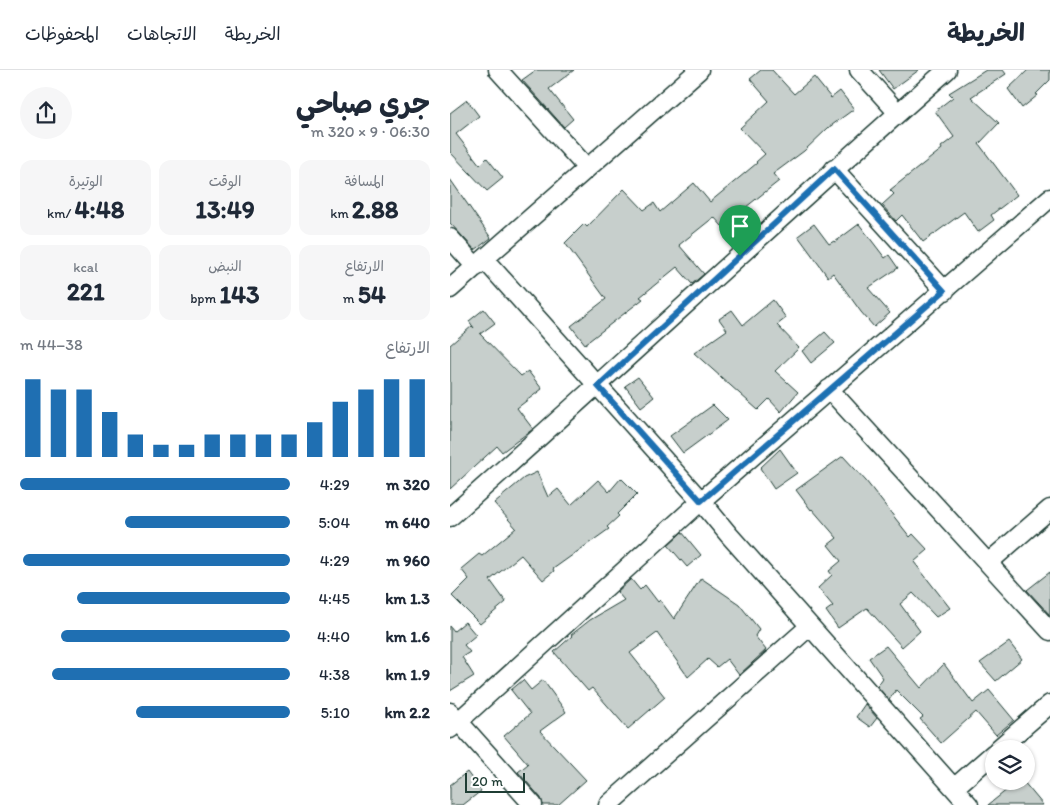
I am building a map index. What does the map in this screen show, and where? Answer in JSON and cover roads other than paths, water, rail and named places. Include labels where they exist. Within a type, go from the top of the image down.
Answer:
[{"type":"street","points":[[498,70],[587,168]]},
{"type":"street","points":[[450,289],[699,70]]},
{"type":"street","points":[[859,70],[898,113]]},
{"type":"street","points":[[450,517],[598,386],[834,169],[946,70]]},
{"type":"street","points":[[834,169],[944,291]]},
{"type":"street","points":[[533,805],[453,721],[701,501],[1050,198]]},
{"type":"street","points":[[450,238],[480,263],[598,386],[969,805]]},
{"type":"street","points":[[829,389],[1050,631]]},
{"type":"street","points":[[988,563],[1050,509]]},
{"type":"street","points":[[608,805],[810,626]]},
{"type":"street","points":[[1008,740],[1050,704]]},
{"type":"street","points":[[954,788],[985,760]]}]
